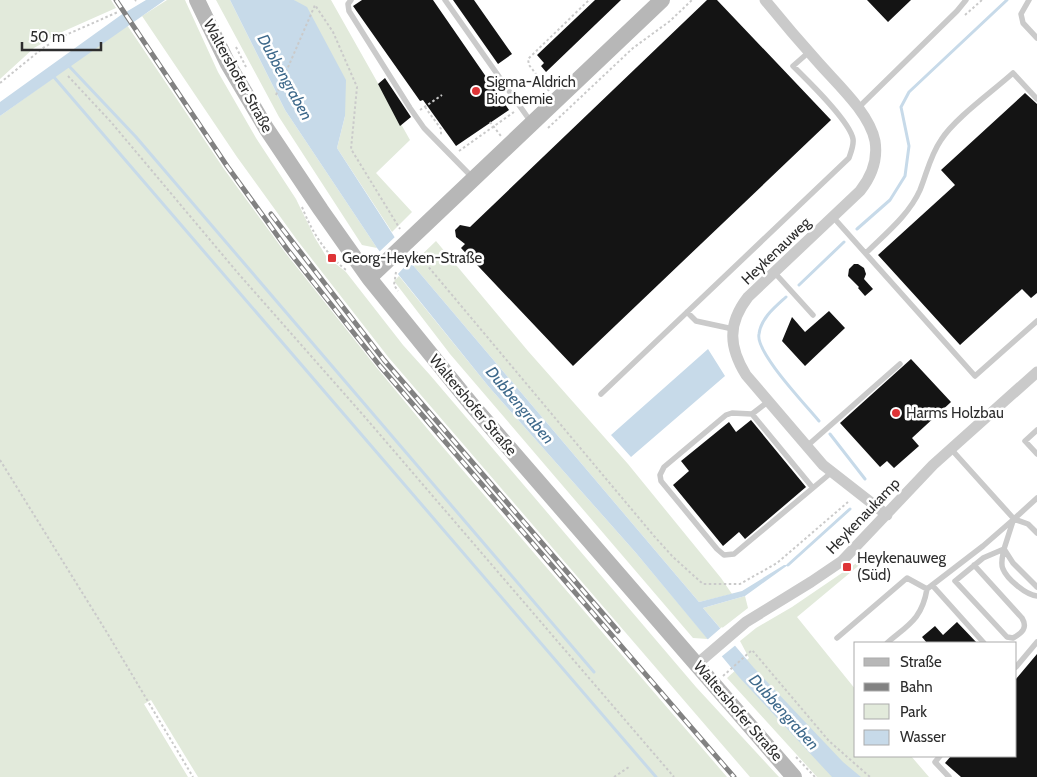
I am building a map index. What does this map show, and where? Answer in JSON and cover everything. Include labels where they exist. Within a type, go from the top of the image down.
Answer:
[{"type":"main road","name":"Waltershofer Straße","points":[[197,0],[228,64],[271,136],[369,278],[471,404],[794,777]]},
{"type":"main road","points":[[369,278],[390,269],[408,241],[509,145],[539,127],[556,100],[662,0]]},
{"type":"street","name":"Heykenauweg","points":[[765,0],[858,108],[872,132],[875,142],[875,162],[868,181],[741,306],[733,328],[732,340],[738,363],[746,375],[807,446],[832,472],[887,515]]},
{"type":"street","name":"Heykenaukamp","points":[[697,664],[753,617],[842,561],[951,449],[1037,372]]},
{"type":"lane","points":[[350,0],[348,4],[349,11],[414,114],[424,128],[474,178]]},
{"type":"lane","points":[[445,0],[520,108],[539,127]]},
{"type":"lane","points":[[858,108],[966,0]]},
{"type":"lane","points":[[1029,0],[1021,14],[1023,23],[1037,38]]},
{"type":"lane","points":[[601,394],[849,158],[853,147],[853,138],[847,125],[793,66],[809,52]]},
{"type":"lane","points":[[866,253],[911,206],[920,190],[933,154],[941,140],[955,124],[1013,73],[1037,99]]},
{"type":"lane","points":[[833,217],[975,376],[1037,321]]},
{"type":"lane","points":[[774,272],[813,315]]},
{"type":"lane","points":[[687,312],[696,321],[733,328]]},
{"type":"lane","points":[[807,446],[900,364]]},
{"type":"lane","points":[[769,401],[752,414],[726,415],[664,467],[660,475],[661,481],[717,549],[724,555],[734,554],[832,472]]},
{"type":"lane","points":[[752,414],[813,488]]},
{"type":"lane","points":[[1037,430],[1025,441],[1037,454]]},
{"type":"lane","points":[[951,449],[1014,519],[1028,524],[1037,533]]},
{"type":"lane","points":[[888,642],[920,613],[929,587],[983,546],[1037,498]]},
{"type":"lane","points":[[1014,519],[1004,549],[1003,570],[1022,590],[1037,596]]},
{"type":"lane","points":[[974,565],[1026,623],[1025,629],[1019,635],[1013,638],[1007,637],[955,581],[974,565],[991,553],[1004,549]]},
{"type":"lane","points":[[1004,549],[1013,562],[1037,587]]},
{"type":"lane","points":[[837,638],[907,578],[929,587],[983,642]]},
{"type":"lane","points":[[1017,666],[1037,642]]},
{"type":"lane","points":[[939,757],[935,762],[949,777]]},
{"type":"path","points":[[556,100],[529,65],[528,59],[589,0]]},
{"type":"path","points":[[539,127],[633,48],[670,21],[692,0]]},
{"type":"path","points":[[276,95],[315,5],[333,32],[357,87],[351,149],[408,241],[660,543],[703,584],[740,584],[762,572],[777,563],[848,502]]},
{"type":"path","points":[[0,83],[43,48],[62,37],[118,12]]},
{"type":"path","points":[[68,76],[111,122],[237,272],[364,416],[674,777]]},
{"type":"path","points":[[414,114],[442,95]]},
{"type":"path","points":[[425,106],[441,129],[442,132],[438,142]]},
{"type":"path","points":[[452,156],[520,108]]},
{"type":"path","points":[[490,122],[509,145]]},
{"type":"path","points":[[390,269],[394,278]]},
{"type":"path","points":[[0,460],[106,631],[193,777]]},
{"type":"path","points":[[878,496],[896,488],[898,491]]},
{"type":"path","points":[[722,676],[752,650],[829,741],[870,777]]},
{"type":"path","points":[[614,777],[629,767]]},
{"type":"green space","points":[[0,0],[111,0],[116,8],[62,32],[34,48],[0,79]]},
{"type":"green space","points":[[167,0],[185,0],[218,72],[256,138],[296,199],[326,256],[346,272],[403,345],[696,687],[779,777],[750,777],[389,358],[297,240],[237,157],[142,16]]},
{"type":"green space","points":[[216,0],[230,0],[285,110],[377,248],[362,245],[279,117]]},
{"type":"green space","points":[[294,0],[331,0],[410,140],[376,173],[412,212],[392,232],[337,148],[345,116]]},
{"type":"green space","points":[[127,25],[224,169],[284,251],[377,368],[727,777],[198,777],[151,700],[144,704],[188,777],[0,777],[0,116]]},
{"type":"green space","points":[[436,241],[528,351],[628,464],[732,594],[699,602],[412,264]]},
{"type":"green space","points":[[399,276],[489,387],[636,553],[708,639],[693,638],[450,354],[394,281]]},
{"type":"green space","points":[[861,560],[863,562],[797,617],[854,688],[854,757],[912,757],[929,777],[817,777],[727,678],[749,658],[740,641],[756,628],[792,607]]},
{"type":"green space","points":[[745,596],[748,608],[721,629],[703,608]]},
{"type":"water","points":[[146,0],[165,0],[0,116],[0,102],[121,15]]},
{"type":"water","name":"Dubbengraben","points":[[230,0],[294,0],[307,7],[346,80],[345,116],[337,148],[412,264],[699,602],[742,591],[784,565],[788,565],[745,596],[703,608],[754,668],[843,762],[861,777],[832,777],[739,677],[636,553],[489,387],[377,248],[285,110]]},
{"type":"water","points":[[708,349],[725,376],[631,457],[611,435]]},
{"type":"pier","points":[[397,235],[412,259],[396,276],[378,253]]},
{"type":"pier","points":[[722,627],[737,644],[721,657],[707,640]]},
{"type":"building","points":[[362,0],[433,0],[509,110],[456,146],[423,100],[420,101],[353,6]]},
{"type":"building","points":[[453,0],[474,0],[512,54],[498,64]]},
{"type":"building","points":[[595,0],[621,0],[546,72],[541,66],[544,63],[537,55]]},
{"type":"building","points":[[707,0],[717,0],[831,120],[573,366],[461,248],[465,244],[456,237],[455,230],[460,225],[470,227]]},
{"type":"building","points":[[867,0],[911,0],[888,22]]},
{"type":"building","points":[[385,78],[411,117],[400,126],[378,84]]},
{"type":"building","points":[[1025,93],[1037,104],[1037,293],[1031,298],[1022,289],[960,345],[878,255],[955,185],[941,170]]},
{"type":"building","points":[[854,264],[864,268],[866,274],[864,279],[873,289],[865,296],[848,276],[849,269]]},
{"type":"building","points":[[829,311],[845,328],[805,366],[782,341],[792,317],[805,332]]},
{"type":"building","name":"Harms Holzbau","points":[[911,359],[951,402],[912,438],[919,446],[894,468],[887,461],[880,467],[840,423]]},
{"type":"building","points":[[751,420],[806,487],[745,539],[739,532],[723,546],[673,485],[689,471],[681,461],[729,422],[736,432]]},
{"type":"building","points":[[957,622],[976,642],[926,642],[922,637],[935,626],[943,635]]},
{"type":"building","points":[[1037,654],[1037,777],[961,777],[945,763],[950,757],[1017,757],[1017,678]]},
{"type":"waterway","points":[[857,229],[890,200],[905,176],[909,146],[901,107],[909,92],[1007,0]]},
{"type":"waterway","points":[[68,65],[136,137],[594,672]]},
{"type":"waterway","points":[[53,76],[656,777]]},
{"type":"waterway","points":[[799,285],[844,242]]},
{"type":"waterway","points":[[786,297],[769,313],[760,328],[760,342],[773,365],[819,421]]},
{"type":"waterway","points":[[830,434],[865,479]]},
{"type":"waterway","points":[[788,565],[850,509]]},
{"type":"railway","points":[[116,0],[227,166],[287,249],[380,366],[734,777]]},
{"type":"railway","points":[[271,214],[384,360],[618,631]]},
{"type":"place","name":"Sigma-Aldrich Biochemie","points":[[476,91]]},
{"type":"place","name":"Georg-Heyken-Straße","points":[[332,258]]},
{"type":"place","name":"Harms Holzbau","points":[[896,413]]},
{"type":"place","name":"Heykenauweg (Süd)","points":[[847,567]]}]
